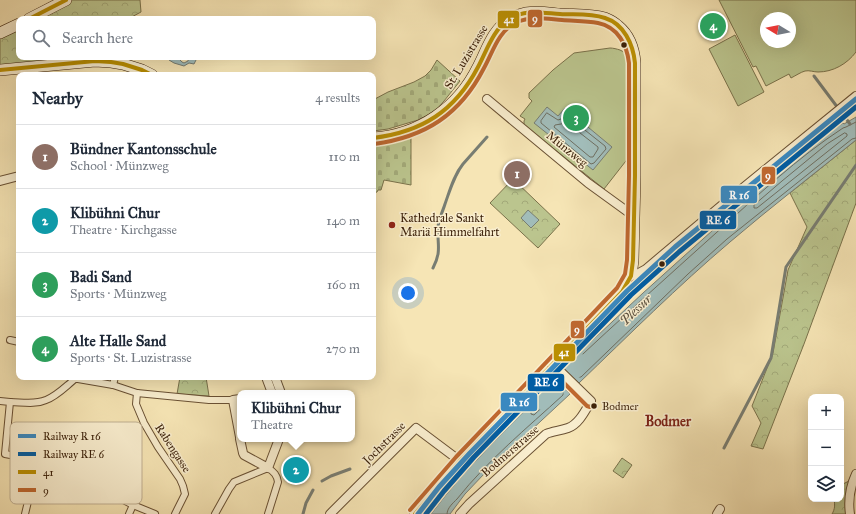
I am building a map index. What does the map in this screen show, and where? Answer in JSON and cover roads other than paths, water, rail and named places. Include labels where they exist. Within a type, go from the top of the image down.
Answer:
[{"type":"main road","points":[[35,16],[66,0]]},
{"type":"main road","name":"St. Luzistrasse","points":[[376,138],[392,136],[412,129],[444,111],[457,98],[471,79],[478,68],[487,46],[498,30],[510,19],[533,12],[594,16],[607,19],[617,25],[625,34],[632,45],[634,56],[635,157],[633,260],[631,276]]},
{"type":"main road","points":[[0,33],[16,25]]},
{"type":"main road","points":[[0,70],[95,60],[123,64],[146,72]]},
{"type":"main road","points":[[415,514],[460,460],[556,367],[622,292],[631,276]]},
{"type":"street","points":[[631,276],[646,269],[856,96]]},
{"type":"street","name":"Münzweg","points":[[487,99],[588,182],[628,212],[634,214]]},
{"type":"street","points":[[0,181],[16,177]]},
{"type":"street","points":[[10,340],[16,341]]},
{"type":"street","name":"Bodmerstrasse","points":[[460,514],[546,434],[552,431],[566,429],[575,424],[591,401],[556,367]]},
{"type":"street","points":[[0,400],[10,402],[46,401],[60,392],[71,380]]},
{"type":"street","points":[[84,380],[113,385],[137,393],[209,400],[237,399]]},
{"type":"street","points":[[113,385],[114,380]]},
{"type":"street","points":[[267,380],[271,390]]},
{"type":"street","points":[[276,380],[280,390]]},
{"type":"street","name":"Rabengasse","points":[[137,393],[136,404],[144,423],[183,486],[185,494],[175,514]]},
{"type":"street","points":[[2,453],[10,402]]},
{"type":"street","name":"Jochstrasse","points":[[330,514],[416,428],[460,460]]},
{"type":"street","points":[[241,442],[244,455],[274,472],[277,479],[278,482],[268,514]]},
{"type":"street","points":[[215,514],[234,482],[268,468],[278,442]]},
{"type":"street","points":[[850,514],[850,493],[853,479],[856,474]]},
{"type":"street","points":[[25,514],[27,504]]},
{"type":"street","points":[[129,514],[133,504],[154,514]]},
{"type":"water","points":[[169,60],[180,60],[184,63],[188,60],[196,60],[194,64],[189,63],[184,66]]},
{"type":"water","points":[[547,107],[558,116],[565,108],[612,147],[593,170],[534,123]]},
{"type":"water","points":[[856,117],[856,140],[761,216],[711,259],[579,383],[564,369],[564,365],[567,364],[643,293],[776,174],[822,137],[843,123],[844,124]]},
{"type":"water","points":[[528,210],[539,220],[531,228],[521,218]]},
{"type":"water","points":[[551,378],[555,379],[570,394],[485,473],[465,494],[450,514],[426,514],[460,473]]},
{"type":"waterway","points":[[814,76],[850,124]]},
{"type":"waterway","points":[[433,268],[438,252],[438,225],[452,183],[463,164],[487,137]]},
{"type":"waterway","points":[[724,448],[771,358],[786,267],[856,165]]},
{"type":"waterway","name":"Plessur","points":[[542,401],[581,363]]},
{"type":"waterway","points":[[322,481],[350,469]]},
{"type":"waterway","points":[[303,514],[306,503],[313,490]]},
{"type":"place","name":"Alte Halle Sand","points":[[713,26]]},
{"type":"place","name":"Badi Sand","points":[[576,118]]},
{"type":"place","name":"Bündner Kantonsschule","points":[[517,174]]},
{"type":"place","name":"Kathedrale Sankt Mariä Himmelfahrt","points":[[392,225]]},
{"type":"place","name":"Bodmer","points":[[594,406]]},
{"type":"place","name":"Klibühni Chur","points":[[296,470]]},
{"type":"district","name":"Bodmer","points":[[668,421]]}]
